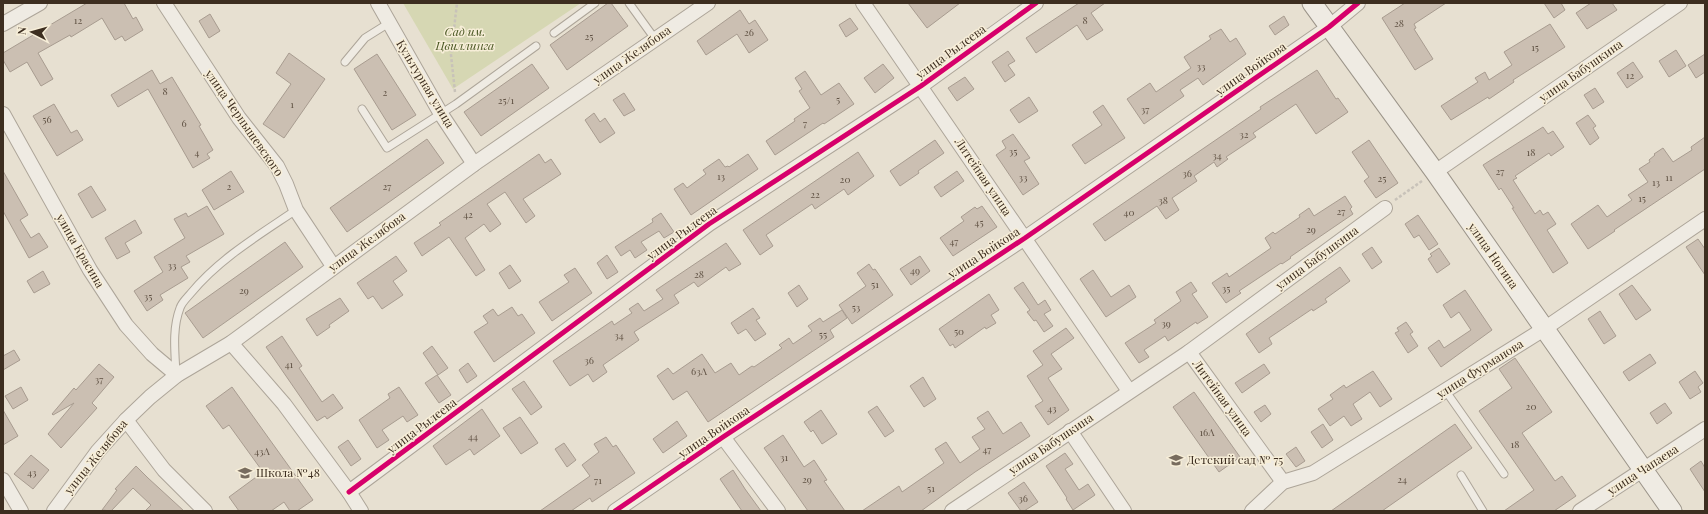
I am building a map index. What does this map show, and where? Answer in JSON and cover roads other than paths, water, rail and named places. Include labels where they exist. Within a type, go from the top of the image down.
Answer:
[{"type":"street","points":[[3,24],[40,3]]},
{"type":"street","name":"улица Чернышевского","points":[[164,3],[239,118],[277,166],[296,210],[333,266]]},
{"type":"street","name":"Культурная улица","points":[[378,3],[441,114],[474,164]]},
{"type":"street","name":"улица Желябова","points":[[54,511],[98,451],[126,420],[176,375],[231,343],[333,266],[474,164],[708,3]]},
{"type":"street","name":"Литейная улица","points":[[863,3],[1129,391]]},
{"type":"street","name":"улица Рылеева","points":[[349,492],[708,224],[921,86],[1036,3]]},
{"type":"street","name":"улица Ногина","points":[[1312,3],[1436,172],[1672,511]]},
{"type":"street","name":"улица Бабушкина","points":[[1436,172],[1680,3]]},
{"type":"street","name":"улица Войкова","points":[[615,511],[723,437],[1025,238],[1330,27],[1356,4]]},
{"type":"street","name":"улица Красина","points":[[3,114],[90,270],[126,325],[152,354],[176,375]]},
{"type":"street","name":"улица Бабушкина","points":[[952,511],[1189,352],[1385,208]]},
{"type":"street","name":"улица Фурманова","points":[[1252,511],[1283,482],[1313,473],[1544,329],[1705,219]]},
{"type":"street","points":[[231,343],[284,404],[349,492],[361,511]]},
{"type":"street","name":"Литейная улица","points":[[1189,352],[1283,482]]},
{"type":"street","points":[[126,420],[164,470],[205,511]]},
{"type":"street","name":"улица Чапаева","points":[[1580,511],[1705,429]]},
{"type":"street","points":[[1070,431],[1124,511]]},
{"type":"street","points":[[723,437],[778,511]]},
{"type":"street","points":[[3,480],[21,511]]},
{"type":"lane","points":[[554,34],[595,3]]},
{"type":"lane","points":[[629,3],[656,39]]},
{"type":"lane","points":[[345,62],[365,38],[389,23]]},
{"type":"lane","points":[[362,109],[387,148],[456,104],[536,46]]},
{"type":"lane","points":[[176,375],[175,334],[181,306],[195,287],[225,260],[296,210]]},
{"type":"lane","points":[[1445,390],[1504,474]]},
{"type":"lane","points":[[1461,475],[1483,511]]},
{"type":"place","name":"Детский сад № 75","points":[[1176,460]]},
{"type":"place","name":"Школа №48","points":[[245,473]]},
{"type":"park label","name":"Сад им. Цвиллинга","points":[[465,39]]}]
